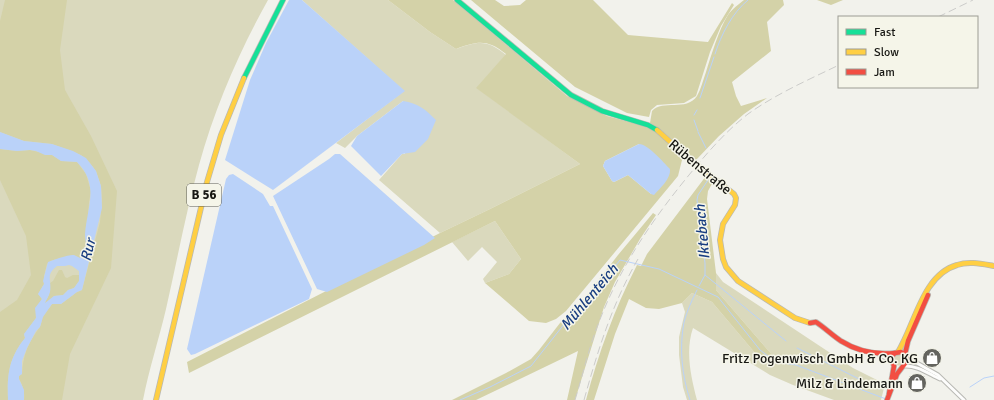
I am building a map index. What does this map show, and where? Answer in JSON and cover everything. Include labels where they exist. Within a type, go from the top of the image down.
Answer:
[{"type":"main road","name":"B 56","points":[[156,400],[193,238],[219,142],[239,89],[283,0]]},
{"type":"main road","name":"Rübenstraße","points":[[457,0],[563,89],[602,111],[655,128],[686,156],[734,194],[736,198],[735,205],[723,224],[720,240],[726,267],[738,281],[800,320],[811,323],[816,322],[825,327],[834,336],[847,344],[876,353],[896,352]]},
{"type":"main road","points":[[888,397],[893,364],[892,357],[896,352],[930,285],[950,268],[962,264],[969,263],[994,266]]},
{"type":"main road","points":[[888,397],[906,364],[908,341],[936,279]]},
{"type":"main road","points":[[896,352],[906,356]]},
{"type":"main road","points":[[893,364],[903,367]]},
{"type":"street","name":"Rübenstraße","points":[[876,353],[893,364]]},
{"type":"street","points":[[906,356],[927,368],[964,400]]},
{"type":"street","points":[[903,367],[912,366],[945,382]]},
{"type":"green space","points":[[0,0],[268,0],[247,40],[229,80],[205,143],[143,400],[0,400]]},
{"type":"green space","points":[[302,0],[388,0],[430,32],[456,49],[476,43],[493,46],[506,55],[477,88],[580,164],[440,233],[379,180],[402,154],[405,154],[403,101],[357,136],[345,148],[336,143],[404,91]]},
{"type":"green space","points":[[495,221],[521,259],[509,274],[485,283],[483,279],[497,262],[482,247],[468,261],[452,242]]},
{"type":"green space","points":[[716,273],[723,282],[853,368],[885,384],[881,400],[834,400],[793,385],[770,375],[693,328],[689,346],[689,355],[697,400],[687,400],[683,387],[679,355],[679,337],[685,312],[682,303],[692,293],[712,302],[755,353],[771,363],[774,357],[716,290]]},
{"type":"green space","points":[[899,354],[903,356],[905,360],[903,364],[899,366],[895,364],[893,360],[895,356]]},
{"type":"shaded area","points":[[5,0],[67,0],[60,50],[65,90],[91,136],[117,191],[111,268],[70,354],[62,400],[24,400],[22,384],[19,376],[22,374],[27,350],[40,327],[45,313],[52,304],[61,304],[82,290],[100,222],[102,200],[101,186],[96,171],[81,155],[52,144],[24,141],[0,132],[0,21]]},
{"type":"shaded area","points":[[388,0],[453,0],[567,96],[607,116],[652,128],[683,156],[678,176],[566,311],[556,319],[546,323],[529,321],[485,283],[509,274],[521,259],[495,221],[189,373],[187,362],[440,233],[580,164],[476,88],[506,54],[493,46],[482,43],[470,44],[456,49],[430,32]],"holes":[[[639,144],[651,194],[628,175],[614,182],[612,181],[603,166],[605,161]]]},
{"type":"shaded area","points":[[471,0],[495,0],[504,6],[520,5],[526,0],[593,0],[628,35],[708,42],[732,3],[734,5],[721,26],[710,52],[696,96],[684,103],[657,105],[651,110],[649,117],[627,113],[575,87]]},
{"type":"shaded area","points":[[744,0],[783,0],[784,5],[767,22],[771,51],[732,82],[741,106],[767,98],[744,114],[719,136],[696,160],[662,131],[650,123],[652,111],[662,106],[681,105],[687,103],[692,101],[697,96],[721,28],[731,11]]},
{"type":"shaded area","points":[[817,0],[843,0],[831,5]]},
{"type":"shaded area","points":[[0,149],[17,151],[30,150],[52,155],[61,161],[77,162],[86,174],[91,191],[86,246],[83,249],[80,258],[71,256],[51,261],[47,264],[44,284],[38,294],[42,299],[36,308],[36,318],[24,334],[25,338],[15,352],[12,360],[8,382],[8,400],[0,400],[0,312],[17,300],[31,275],[26,236],[0,180]]},
{"type":"shaded area","points":[[706,176],[713,182],[708,191],[707,199],[716,273],[716,290],[774,357],[771,363],[755,353],[712,302],[692,293],[682,303],[659,309],[646,308],[629,299],[615,334],[594,400],[586,400],[608,331],[621,298],[637,265],[641,266],[647,254]]},
{"type":"shaded area","points":[[653,213],[656,215],[615,282],[604,307],[575,400],[567,400],[578,351],[476,400],[452,400],[531,359],[560,323],[577,308]]},
{"type":"shaded area","points":[[59,270],[62,270],[67,278],[73,275],[80,275],[79,281],[74,288],[68,290],[63,295],[54,296],[45,304],[49,295],[50,283],[53,281]]},
{"type":"water","points":[[289,0],[302,0],[405,91],[273,190],[225,160],[250,80],[266,43]]},
{"type":"water","points":[[403,101],[413,103],[429,113],[436,120],[428,139],[415,152],[402,154],[381,176],[351,146],[357,136]]},
{"type":"water","name":"Rur","points":[[0,132],[24,141],[52,144],[73,151],[86,158],[96,171],[101,186],[102,208],[82,290],[61,304],[52,304],[43,317],[40,327],[36,331],[27,348],[22,361],[22,374],[19,376],[19,379],[24,390],[24,400],[8,400],[8,382],[12,360],[15,352],[25,338],[24,334],[36,318],[35,308],[42,299],[38,294],[44,284],[43,281],[48,262],[72,255],[80,258],[83,249],[86,246],[85,234],[90,188],[84,171],[77,162],[61,161],[52,155],[45,155],[36,151],[0,149]],"holes":[[[57,266],[72,266],[79,271],[79,281],[74,288],[68,290],[63,295],[54,296],[45,303],[50,292],[50,275],[53,269]]]},
{"type":"water","points":[[639,144],[651,150],[670,169],[667,180],[654,195],[628,175],[614,182],[612,181],[603,166],[605,161]]},
{"type":"water","points":[[335,154],[340,154],[435,238],[424,245],[327,292],[317,289],[273,196]]},
{"type":"water","points":[[233,174],[263,194],[270,206],[273,206],[312,289],[309,299],[191,355],[187,349],[226,179],[229,175]]},
{"type":"waterway","name":"Iktebach","points":[[715,54],[720,39],[732,18],[748,0]]},
{"type":"waterway","name":"Iktebach","points":[[700,98],[714,57]]},
{"type":"waterway","name":"Iktebach","points":[[694,115],[697,110]]},
{"type":"waterway","name":"Iktebach","points":[[694,120],[698,131]]},
{"type":"waterway","name":"Iktebach","points":[[698,132],[706,148]]},
{"type":"waterway","name":"Iktebach","points":[[699,286],[705,275],[705,263],[697,200],[698,195],[708,180]]},
{"type":"waterway","name":"Mühlenteich","points":[[460,400],[490,387],[531,366],[565,323],[580,310],[620,260],[659,269],[718,297],[760,350],[776,362],[796,365],[886,399]]},
{"type":"waterway","points":[[705,275],[786,341]]},
{"type":"waterway","name":"Iktebach","points":[[690,400],[683,371],[682,332],[684,322],[697,290]]},
{"type":"waterway","points":[[797,348],[879,389]]},
{"type":"waterway","name":"Mühlenteich","points":[[970,387],[984,378],[994,376]]},
{"type":"railway","points":[[940,16],[973,0]]},
{"type":"railway","points":[[575,400],[595,331],[607,302],[638,245],[675,192],[717,143],[748,114],[781,94],[838,65]]},
{"type":"railway","points":[[584,400],[606,328],[613,310],[638,259]]},
{"type":"traffic: fast","points":[[244,78],[283,0]]},
{"type":"traffic: fast","points":[[457,0],[571,95],[602,111],[648,125],[657,130]]},
{"type":"traffic: slow","points":[[156,400],[207,182],[221,135],[244,78]]},
{"type":"traffic: slow","points":[[657,130],[686,156],[734,194],[736,198],[735,205],[723,224],[720,240],[726,267],[738,281],[795,318],[810,323]]},
{"type":"traffic: slow","points":[[898,352],[927,290],[935,279],[945,271],[957,265],[966,263],[994,266]]},
{"type":"traffic: jam","points":[[905,354],[908,341],[928,295]]},
{"type":"traffic: jam","points":[[810,323],[816,322],[841,341],[860,350],[874,353],[895,353]]},
{"type":"traffic: jam","points":[[887,400],[897,374],[907,361],[907,356],[901,352],[895,353],[892,356],[894,366],[889,394]]},
{"type":"place","name":"Fritz Pogenwisch GmbH & Co. KG","points":[[932,358]]},
{"type":"place","name":"Milz & Lindemann","points":[[917,383]]}]
